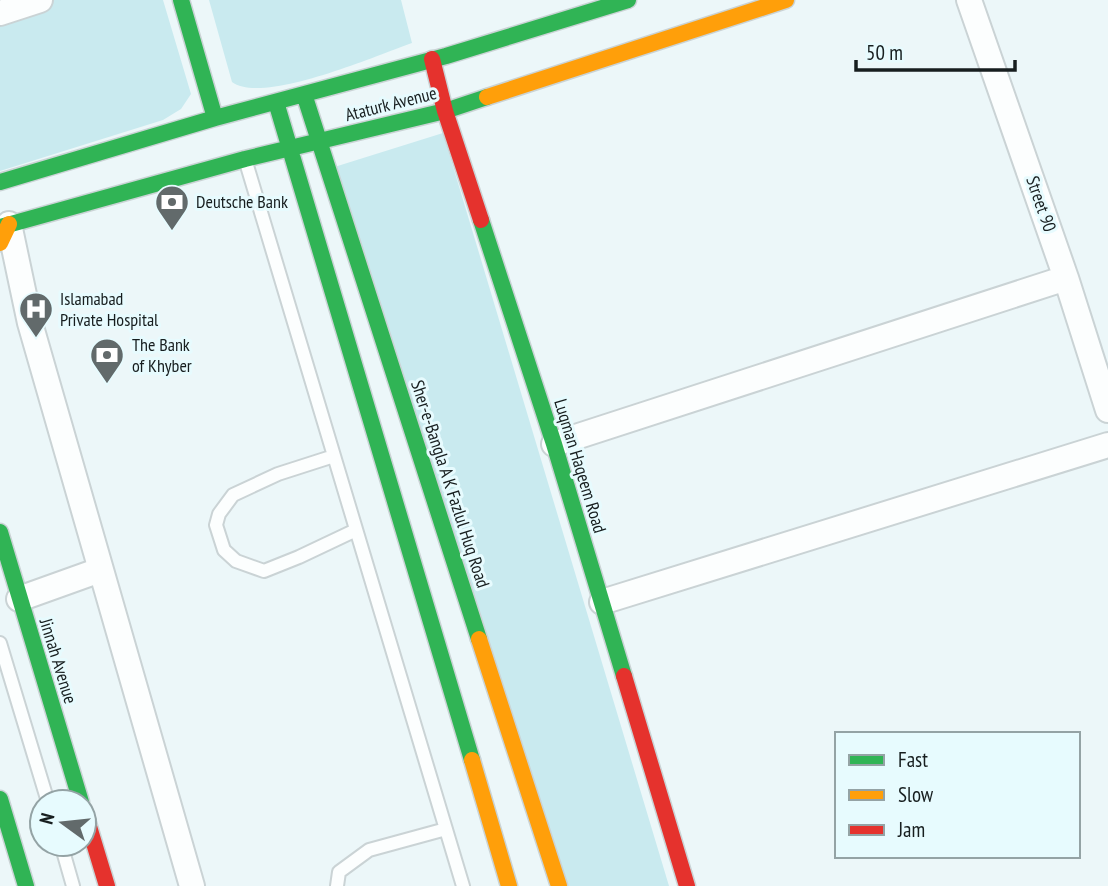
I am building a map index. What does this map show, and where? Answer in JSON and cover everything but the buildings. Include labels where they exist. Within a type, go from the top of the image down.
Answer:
[{"type":"street","points":[[0,13],[40,0]]},
{"type":"street","points":[[181,0],[215,118]]},
{"type":"street","name":"Ataturk Avenue","points":[[0,181],[215,118],[432,59],[628,0]]},
{"type":"street","name":"Ataturk Avenue","points":[[3,231],[245,159],[445,111],[786,0]]},
{"type":"street","name":"Street 90","points":[[969,0],[1066,278],[1108,410]]},
{"type":"street","name":"Luqman Haqeem Road","points":[[432,59],[445,111],[554,444],[687,886]]},
{"type":"street","name":"Sher-e-Bangla A K Fazlul Huq Road","points":[[304,94],[557,886]]},
{"type":"street","points":[[276,102],[509,886]]},
{"type":"street","points":[[3,231],[192,886]]},
{"type":"street","points":[[554,444],[1066,278]]},
{"type":"street","points":[[602,602],[1108,445]]},
{"type":"street","name":"Jinnah Avenue","points":[[0,532],[78,788]]},
{"type":"street","points":[[19,598],[100,570]]},
{"type":"street","points":[[0,799],[26,886]]},
{"type":"street","points":[[98,856],[107,886]]},
{"type":"lane","points":[[245,159],[463,886]]},
{"type":"lane","points":[[334,456],[278,474],[233,495],[219,514],[215,525],[225,550],[236,561],[264,571],[356,530]]},
{"type":"lane","points":[[0,643],[44,788]]},
{"type":"lane","points":[[337,886],[339,872],[369,850],[446,829]]},
{"type":"lane","points":[[65,858],[74,886]]},
{"type":"shaded area","points":[[0,0],[163,0],[191,94],[181,109],[163,120],[0,171]]},
{"type":"shaded area","points":[[209,0],[401,0],[412,43],[320,76],[268,87],[247,87],[232,82]]},
{"type":"shaded area","points":[[443,133],[669,886],[552,886],[328,169]]},
{"type":"traffic: fast","points":[[181,0],[215,118]]},
{"type":"traffic: fast","points":[[0,182],[215,118],[446,56],[628,0]]},
{"type":"traffic: fast","points":[[304,94],[479,639]]},
{"type":"traffic: fast","points":[[0,227],[245,159],[445,111],[487,97]]},
{"type":"traffic: fast","points":[[276,102],[472,760]]},
{"type":"traffic: fast","points":[[481,220],[554,444],[624,676]]},
{"type":"traffic: fast","points":[[0,532],[77,788]]},
{"type":"traffic: fast","points":[[0,799],[26,886]]},
{"type":"traffic: slow","points":[[487,97],[786,0]]},
{"type":"traffic: slow","points":[[0,243],[9,224]]},
{"type":"traffic: slow","points":[[479,639],[559,886]]},
{"type":"traffic: slow","points":[[472,760],[509,886]]},
{"type":"traffic: jam","points":[[432,59],[445,111],[481,220]]},
{"type":"traffic: jam","points":[[624,676],[687,886]]},
{"type":"traffic: jam","points":[[98,856],[107,886]]},
{"type":"place","name":"Deutsche Bank","points":[[172,232]]},
{"type":"place","name":"Islamabad Private Hospital","points":[[36,339]]},
{"type":"place","name":"The Bank of Khyber","points":[[107,385]]}]
